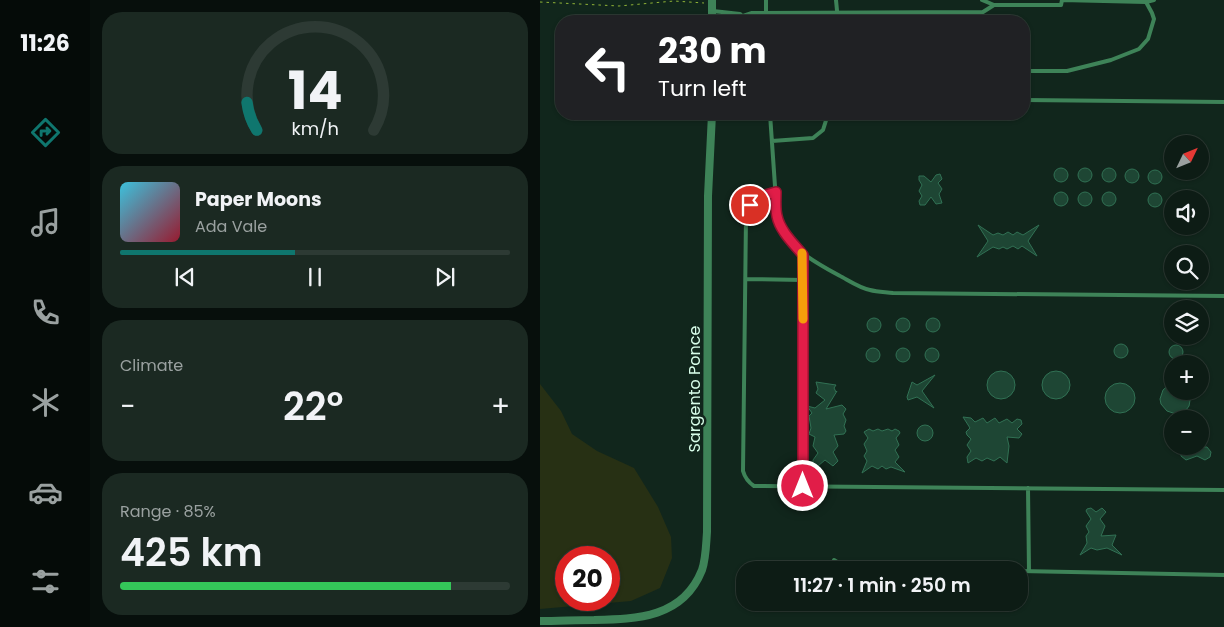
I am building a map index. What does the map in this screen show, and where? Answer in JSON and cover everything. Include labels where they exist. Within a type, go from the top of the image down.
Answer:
[{"type":"street","name":"Sargento Ponce","points":[[540,621],[628,619],[654,614],[679,601],[697,581],[706,556],[708,196],[712,120]]},
{"type":"lane","points":[[766,0],[766,13]]},
{"type":"lane","points":[[836,0],[838,13]]},
{"type":"lane","points":[[982,0],[994,5],[1061,5],[1062,0],[1146,2],[1154,0]]},
{"type":"lane","points":[[1030,71],[1067,71],[1111,60],[1139,49],[1148,39],[1154,19],[1146,2]]},
{"type":"lane","points":[[712,5],[742,15]]},
{"type":"lane","points":[[747,15],[752,13],[982,12],[994,5]]},
{"type":"lane","points":[[1030,100],[1224,102]]},
{"type":"lane","points":[[770,120],[779,222],[803,255],[861,287],[876,292],[967,295],[1224,296]]},
{"type":"lane","points":[[772,141],[813,138],[823,130],[826,120]]},
{"type":"lane","points":[[776,192],[754,200],[747,210],[744,471],[745,477],[754,486],[1224,490]]},
{"type":"lane","points":[[803,255],[803,486]]},
{"type":"lane","points":[[747,279],[803,280]]},
{"type":"lane","points":[[1028,488],[1029,571],[1224,575]]},
{"type":"path","points":[[540,2],[619,6],[674,1],[712,5]]},
{"type":"green space","points":[[540,384],[561,411],[572,434],[597,451],[634,468],[658,507],[671,537],[672,558],[660,588],[631,601],[620,602],[620,546],[555,546],[555,608],[540,609]]},
{"type":"building","points":[[1058,168],[1064,168],[1068,175],[1064,182],[1058,182],[1054,178],[1054,172]]},
{"type":"building","points":[[1082,168],[1088,168],[1092,175],[1088,182],[1082,182],[1078,178],[1078,172]]},
{"type":"building","points":[[1106,168],[1112,168],[1116,175],[1112,182],[1106,182],[1102,178],[1102,172]]},
{"type":"building","points":[[1129,169],[1135,169],[1139,176],[1135,183],[1129,183],[1125,179],[1125,173]]},
{"type":"building","points":[[1152,170],[1158,170],[1162,177],[1158,184],[1152,184],[1148,180],[1148,174]]},
{"type":"building","points":[[940,174],[942,179],[938,183],[942,189],[939,194],[942,203],[936,204],[931,197],[925,205],[920,205],[919,201],[922,196],[919,191],[922,185],[919,176],[924,176],[931,182],[936,175]]},
{"type":"building","points":[[1058,192],[1064,192],[1068,199],[1064,206],[1058,206],[1054,202],[1054,196]]},
{"type":"building","points":[[1082,192],[1088,192],[1092,199],[1088,206],[1082,206],[1078,202],[1078,196]]},
{"type":"building","points":[[1106,192],[1112,192],[1116,199],[1112,206],[1106,206],[1102,202],[1102,196]]},
{"type":"building","points":[[1152,193],[1158,193],[1162,200],[1158,207],[1152,207],[1148,203],[1148,197]]},
{"type":"building","points":[[978,225],[993,235],[998,233],[1003,235],[1008,232],[1013,235],[1017,232],[1023,235],[1039,225],[1028,241],[1037,256],[1022,246],[1018,249],[1013,246],[1007,249],[993,247],[977,257],[988,241]]},
{"type":"building","points":[[874,318],[879,320],[881,325],[879,330],[874,332],[869,330],[867,325],[869,320]]},
{"type":"building","points":[[903,318],[908,320],[910,325],[908,330],[903,332],[898,330],[896,325],[898,320]]},
{"type":"building","points":[[933,318],[938,320],[940,325],[938,330],[933,332],[928,330],[926,325],[928,320]]},
{"type":"building","points":[[1118,344],[1124,344],[1128,351],[1124,358],[1118,358],[1114,354],[1114,348]]},
{"type":"building","points":[[1173,345],[1179,345],[1183,349],[1183,355],[1169,355],[1169,349]]},
{"type":"building","points":[[873,348],[878,350],[880,355],[878,360],[873,362],[868,360],[866,355],[868,350]]},
{"type":"building","points":[[903,348],[908,350],[910,355],[908,360],[903,362],[898,360],[896,355],[898,350]]},
{"type":"building","points":[[932,348],[937,350],[939,355],[937,360],[932,362],[927,360],[925,355],[927,350]]},
{"type":"building","points":[[1001,371],[1011,375],[1015,385],[1011,395],[1001,399],[991,395],[987,385],[991,375]]},
{"type":"building","points":[[1056,371],[1066,375],[1070,385],[1066,395],[1056,399],[1046,395],[1042,385],[1046,375]]},
{"type":"building","points":[[935,375],[922,391],[934,408],[917,397],[908,400],[907,397],[912,382],[917,385]]},
{"type":"building","points":[[816,382],[836,385],[834,388],[837,391],[826,409],[842,405],[846,409],[843,414],[846,420],[844,426],[846,431],[844,434],[834,435],[838,446],[833,452],[838,461],[833,466],[825,460],[818,466],[813,463],[818,453],[813,446],[815,437],[809,434],[811,428],[809,416],[812,413],[807,406],[815,408],[825,400],[816,393],[818,389]]},
{"type":"building","points":[[1120,383],[1131,387],[1135,398],[1131,409],[1120,413],[1109,409],[1105,398],[1109,387]]},
{"type":"building","points":[[1163,390],[1164,400],[1190,400],[1189,406],[1186,410],[1166,410],[1161,404],[1160,399]]},
{"type":"building","points":[[963,417],[971,418],[975,422],[983,418],[987,423],[995,418],[999,423],[1007,419],[1012,423],[1017,419],[1021,420],[1022,424],[1017,429],[1022,434],[1019,438],[1007,437],[1009,446],[1007,463],[1000,457],[994,461],[987,458],[982,461],[976,458],[968,463],[967,457],[971,451],[967,445],[971,439],[966,432],[970,428]]},
{"type":"building","points":[[922,425],[928,425],[933,430],[931,439],[922,441],[917,436],[917,430]]},
{"type":"building","points":[[869,429],[882,431],[888,429],[892,431],[895,429],[899,431],[900,433],[896,438],[899,445],[895,450],[899,457],[895,462],[905,472],[891,467],[886,469],[882,466],[878,469],[872,466],[862,473],[867,461],[864,456],[867,451],[864,444],[868,438],[864,432]]},
{"type":"building","points":[[1209,450],[1211,452],[1210,457],[1205,460],[1197,456],[1186,460],[1181,456],[1209,455]]},
{"type":"building","points":[[1091,508],[1096,512],[1102,508],[1106,512],[1100,519],[1105,526],[1101,536],[1116,535],[1112,545],[1122,555],[1107,548],[1097,550],[1091,548],[1080,555],[1087,543],[1086,536],[1089,532],[1086,526],[1091,519],[1086,511]]},
{"type":"slow traffic","points":[[802,253],[803,319]]},
{"type":"route","points":[[750,205],[759,197],[776,192],[779,222],[803,255],[803,486]]}]
